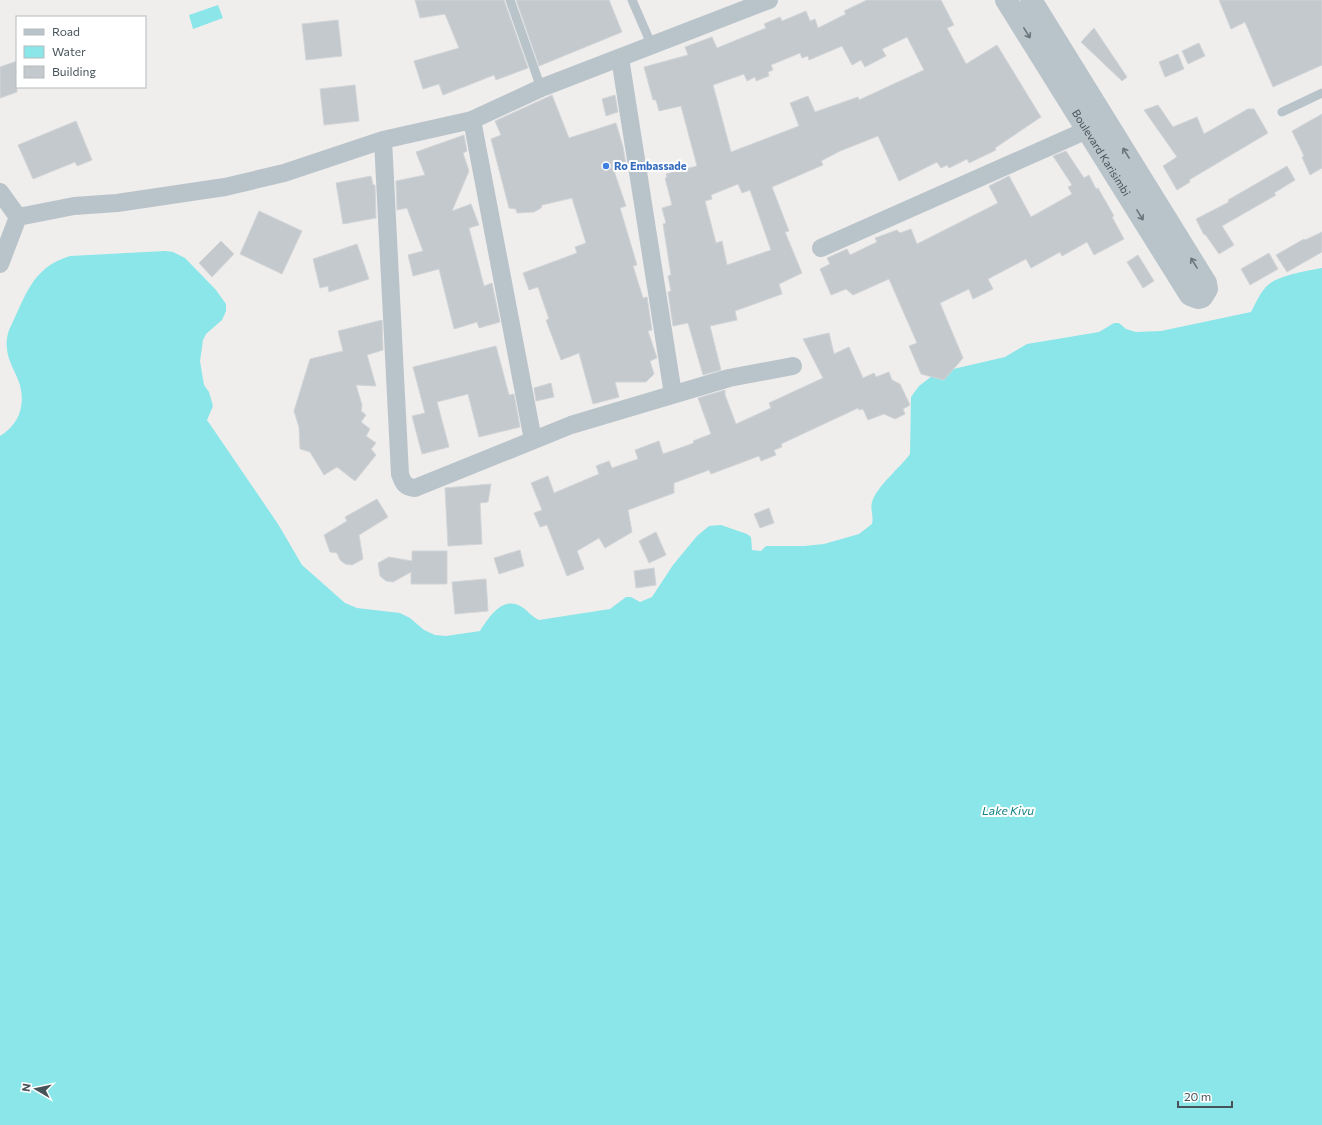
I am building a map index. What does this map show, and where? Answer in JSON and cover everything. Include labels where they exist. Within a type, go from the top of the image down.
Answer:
[{"type":"street","points":[[18,217],[74,206],[117,203],[225,187],[284,173],[383,140],[472,120],[541,88],[769,0]]},
{"type":"street","name":"Boulevard Karisimbi","points":[[1006,0],[1190,295],[1198,298],[1202,297],[1207,289],[1206,283],[1031,0]]},
{"type":"street","points":[[620,58],[673,394]]},
{"type":"street","points":[[472,120],[533,440]]},
{"type":"street","points":[[821,248],[1087,130]]},
{"type":"street","points":[[383,140],[400,474],[403,482],[408,487],[414,488],[571,425],[729,378],[794,366]]},
{"type":"street","points":[[0,192],[18,217]]},
{"type":"street","points":[[0,264],[18,217]]},
{"type":"lane","points":[[510,0],[541,88]]},
{"type":"lane","points":[[632,0],[652,46]]},
{"type":"lane","points":[[1282,112],[1322,94]]},
{"type":"water","points":[[218,5],[223,18],[193,29],[189,15]]},
{"type":"water","name":"Lake Kivu","points":[[165,251],[173,252],[185,258],[216,290],[226,304],[226,311],[222,320],[206,334],[203,340],[200,361],[204,385],[209,392],[213,406],[207,420],[278,524],[302,565],[345,603],[357,608],[400,613],[410,618],[424,630],[435,635],[446,636],[480,631],[497,609],[509,604],[515,604],[522,607],[539,620],[610,609],[626,597],[631,597],[640,602],[652,597],[673,565],[697,536],[709,526],[721,525],[747,534],[751,537],[752,550],[761,551],[766,546],[804,546],[824,544],[859,534],[872,524],[872,502],[875,496],[884,483],[910,454],[911,397],[919,386],[936,373],[1005,357],[1027,344],[1099,332],[1114,323],[1119,323],[1126,329],[1136,332],[1161,331],[1251,312],[1258,298],[1268,285],[1279,279],[1294,274],[1322,268],[1322,1125],[0,1125],[0,436],[12,426],[17,419],[20,413],[22,398],[19,382],[10,362],[7,337],[25,295],[31,285],[46,268],[57,261],[70,256]]},
{"type":"building","points":[[415,0],[504,0],[528,68],[496,80],[494,75],[443,95],[439,84],[423,89],[414,61],[459,48],[445,14],[420,18]]},
{"type":"building","points":[[516,0],[609,0],[622,32],[539,66]]},
{"type":"building","points":[[867,0],[941,0],[954,25],[947,28],[966,64],[997,45],[1041,117],[995,148],[996,150],[969,163],[967,159],[949,168],[947,165],[941,168],[937,162],[899,181],[878,136],[840,151],[821,161],[823,165],[772,187],[789,231],[785,232],[802,273],[779,284],[782,294],[735,311],[737,320],[710,326],[721,370],[703,375],[688,323],[673,326],[668,292],[671,291],[668,276],[671,275],[663,224],[666,223],[662,208],[672,205],[665,178],[667,178],[666,174],[697,166],[681,106],[659,111],[656,100],[653,100],[644,67],[688,55],[685,47],[712,37],[717,48],[766,28],[764,24],[780,17],[782,21],[806,11],[810,21],[815,19],[818,28],[846,14],[844,11]],"holes":[[[907,37],[924,70],[859,100],[858,97],[815,112],[808,96],[790,103],[799,126],[731,152],[713,85],[744,74],[747,81],[755,77],[756,81],[769,76],[768,72],[773,70],[771,65],[800,53],[802,58],[808,56],[809,60],[842,46],[852,65],[861,60],[865,67],[886,56],[882,49]],[[738,184],[742,193],[750,190],[771,250],[727,265],[722,241],[716,243],[705,201],[712,199],[711,195]]]},
{"type":"building","points":[[1219,0],[1322,0],[1322,65],[1273,87],[1245,22],[1231,29]]},
{"type":"building","points":[[338,20],[342,56],[306,60],[302,24]]},
{"type":"building","points":[[1094,28],[1127,77],[1122,81],[1081,42]]},
{"type":"building","points":[[1199,43],[1205,56],[1188,64],[1182,51]]},
{"type":"building","points":[[1178,54],[1184,69],[1165,77],[1159,62]]},
{"type":"building","points":[[16,61],[17,92],[0,98],[0,67]]},
{"type":"building","points":[[355,85],[359,121],[324,125],[320,89]]},
{"type":"building","points":[[552,95],[569,138],[616,123],[626,164],[613,168],[626,206],[620,208],[637,265],[633,266],[643,298],[647,297],[652,330],[648,331],[657,358],[650,361],[654,374],[646,382],[615,382],[619,397],[593,404],[579,353],[561,360],[546,320],[549,319],[538,287],[529,290],[523,273],[577,253],[575,247],[586,243],[572,198],[542,205],[541,208],[534,212],[517,213],[516,209],[509,208],[491,139],[501,135],[495,121]]},
{"type":"building","points":[[615,95],[618,112],[606,116],[602,99]]},
{"type":"building","points":[[1158,105],[1173,127],[1197,117],[1204,134],[1248,109],[1254,109],[1268,133],[1189,180],[1190,182],[1177,190],[1163,166],[1177,157],[1144,110]]},
{"type":"building","points":[[1322,114],[1322,168],[1310,175],[1302,157],[1304,156],[1292,131]]},
{"type":"building","points":[[76,121],[92,160],[77,166],[75,162],[33,179],[18,145]]},
{"type":"building","points":[[464,135],[467,151],[463,153],[469,171],[452,211],[471,204],[479,225],[469,228],[484,286],[492,283],[500,322],[479,328],[477,322],[454,329],[439,269],[413,276],[408,255],[423,251],[407,208],[397,210],[396,181],[425,175],[416,152]]},
{"type":"building","points":[[1066,151],[1084,178],[1089,175],[1096,189],[1098,188],[1114,216],[1112,217],[1124,239],[1094,255],[1087,242],[1062,256],[1060,252],[1031,268],[1026,259],[988,279],[993,289],[973,299],[969,289],[940,303],[963,358],[944,380],[921,374],[909,346],[917,343],[889,279],[853,295],[846,289],[831,295],[820,269],[830,264],[827,258],[847,249],[850,255],[877,242],[875,238],[897,230],[900,233],[911,229],[917,244],[998,203],[989,186],[1009,176],[1031,217],[1072,194],[1068,187],[1072,185],[1053,156]]},
{"type":"building","points":[[1287,166],[1295,180],[1274,193],[1276,195],[1222,226],[1234,245],[1219,254],[1205,234],[1204,235],[1196,219],[1229,202],[1228,200]]},
{"type":"building","points":[[371,176],[373,185],[375,185],[376,218],[343,224],[336,183]]},
{"type":"building","points":[[259,211],[302,231],[282,274],[240,254]]},
{"type":"building","points":[[1322,232],[1322,252],[1287,272],[1276,255],[1304,239],[1305,240]]},
{"type":"building","points":[[221,241],[234,254],[212,277],[199,263]]},
{"type":"building","points":[[357,244],[369,279],[329,292],[328,286],[320,288],[313,259]]},
{"type":"building","points":[[1269,253],[1278,269],[1250,285],[1241,269]]},
{"type":"building","points":[[1138,255],[1154,281],[1143,288],[1127,262]]},
{"type":"building","points":[[382,320],[383,350],[367,355],[376,386],[356,385],[362,405],[361,411],[366,415],[361,422],[370,429],[366,436],[376,443],[371,449],[376,455],[355,481],[337,467],[324,475],[310,452],[300,449],[299,427],[294,411],[310,359],[343,351],[338,331]]},
{"type":"building","points":[[829,333],[834,354],[849,347],[863,378],[874,373],[876,377],[889,372],[892,380],[900,384],[910,405],[903,409],[905,414],[895,419],[884,414],[868,420],[863,409],[859,410],[858,408],[781,444],[782,447],[774,450],[776,455],[761,461],[759,456],[711,474],[709,470],[674,483],[674,493],[628,510],[632,532],[605,548],[599,538],[577,551],[584,569],[567,576],[547,525],[540,527],[534,513],[542,510],[531,483],[548,476],[554,493],[599,474],[596,466],[609,461],[612,468],[638,459],[635,450],[659,441],[663,454],[694,443],[693,441],[711,434],[698,398],[725,390],[725,395],[736,424],[771,408],[769,403],[823,378],[803,339]]},
{"type":"building","points":[[496,346],[509,395],[514,394],[520,427],[479,437],[468,394],[437,402],[449,447],[422,454],[412,416],[425,413],[413,367]]},
{"type":"building","points":[[551,383],[554,397],[536,401],[534,388]]},
{"type":"building","points":[[491,484],[488,502],[480,503],[482,544],[448,546],[445,488]]},
{"type":"building","points":[[377,499],[388,517],[359,535],[363,559],[352,565],[345,564],[340,560],[337,553],[330,552],[324,535],[347,521],[345,517]]},
{"type":"building","points":[[769,508],[774,523],[760,528],[754,514]]},
{"type":"building","points":[[656,532],[666,555],[649,563],[639,541]]},
{"type":"building","points":[[520,550],[524,566],[499,574],[494,558]]},
{"type":"building","points":[[412,551],[447,551],[447,584],[411,584],[411,572],[393,582],[386,581],[380,576],[378,563],[389,557],[412,561]]},
{"type":"building","points":[[654,568],[656,585],[636,588],[634,571]]},
{"type":"building","points":[[486,579],[488,611],[455,614],[452,582]]},
{"type":"place","name":"Ro Embassade","points":[[606,166]]}]
